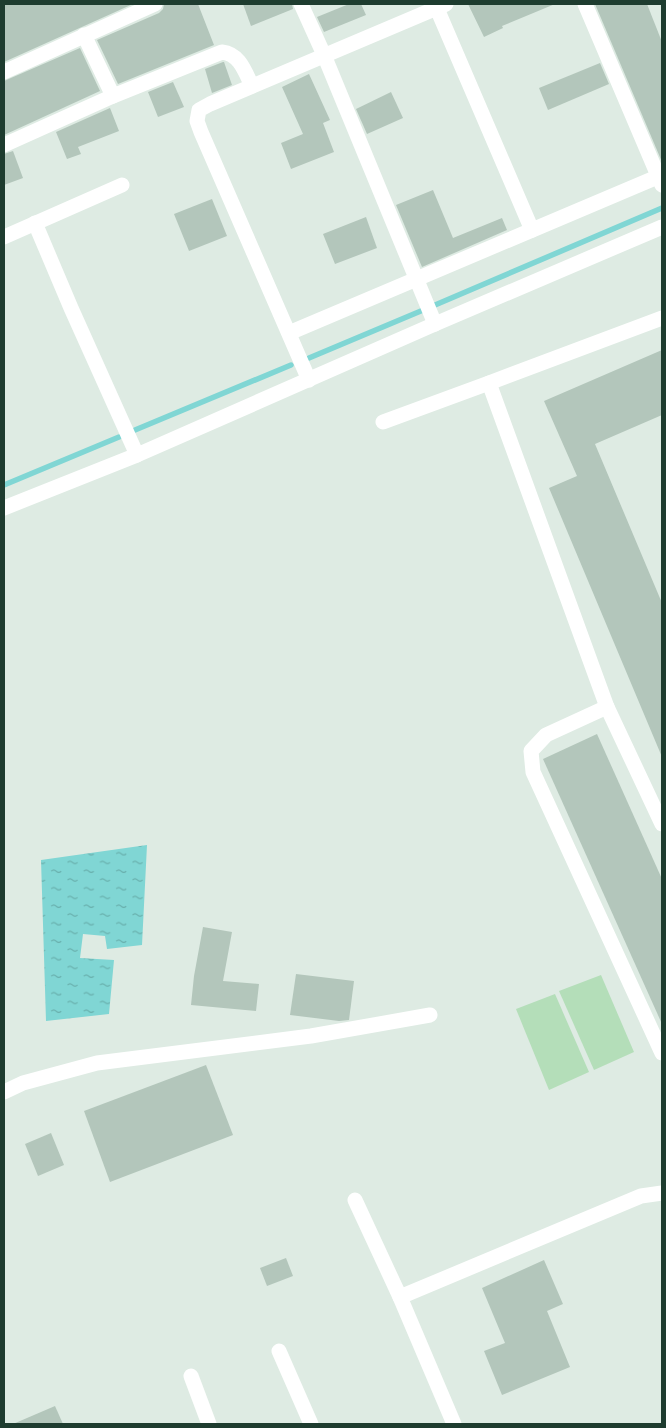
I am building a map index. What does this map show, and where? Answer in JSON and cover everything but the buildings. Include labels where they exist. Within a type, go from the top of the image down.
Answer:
[{"type":"street","points":[[4,72],[155,4]]},
{"type":"street","points":[[301,4],[324,55],[435,324]]},
{"type":"street","points":[[289,333],[532,230],[661,179],[585,4]]},
{"type":"street","points":[[309,380],[197,121],[199,110],[439,5],[532,230]]},
{"type":"street","points":[[84,35],[113,96]]},
{"type":"street","points":[[4,145],[113,96],[222,52],[236,58],[252,86]]},
{"type":"street","points":[[4,237],[122,185]]},
{"type":"street","points":[[35,223],[137,455]]},
{"type":"street","points":[[4,508],[137,455],[662,227]]},
{"type":"street","points":[[383,422],[662,318]]},
{"type":"street","points":[[489,383],[607,707],[662,824]]},
{"type":"street","points":[[607,707],[546,736],[532,751],[533,772],[662,1053]]},
{"type":"street","points":[[4,1092],[24,1083],[97,1063],[311,1036],[430,1015]]},
{"type":"street","points":[[400,1297],[641,1196],[662,1193]]},
{"type":"street","points":[[355,1200],[400,1297],[454,1424]]},
{"type":"street","points":[[279,1351],[311,1424]]},
{"type":"street","points":[[190,1376],[209,1424]]},
{"type":"green space","points":[[601,975],[634,1052],[594,1070],[559,991]]},
{"type":"green space","points":[[555,994],[589,1072],[549,1090],[516,1009]]},
{"type":"water","points":[[147,845],[142,945],[107,949],[105,936],[83,934],[80,958],[114,960],[109,1014],[46,1021],[41,860]]},
{"type":"waterway","points":[[309,358],[662,208]]},
{"type":"waterway","points":[[135,430],[291,365]]},
{"type":"waterway","points":[[4,485],[119,437]]}]
